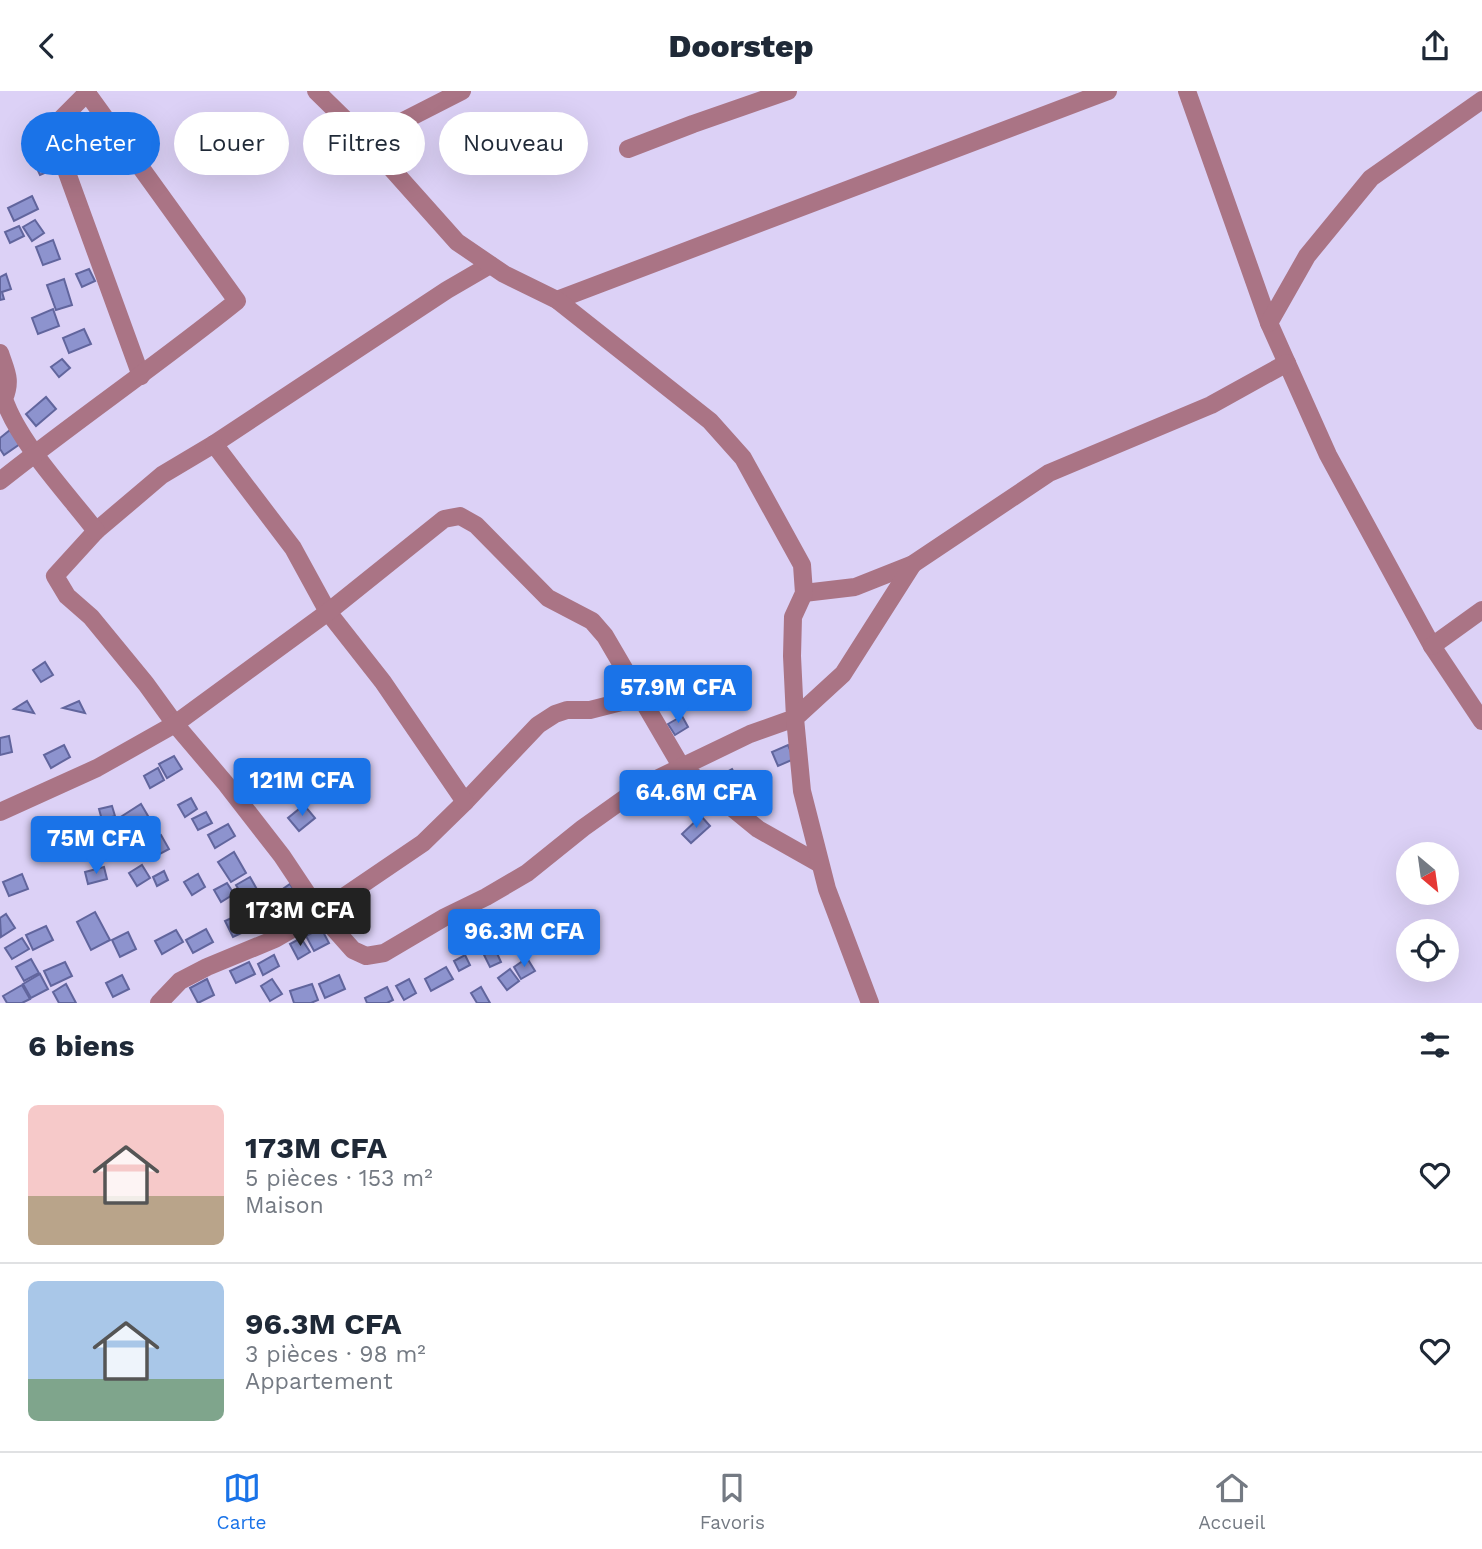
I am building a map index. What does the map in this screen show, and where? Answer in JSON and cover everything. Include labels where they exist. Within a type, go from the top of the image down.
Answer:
[{"type":"street","points":[[316,91],[337,112]]},
{"type":"street","points":[[421,112],[462,91]]},
{"type":"street","points":[[628,149],[788,91]]},
{"type":"street","points":[[557,300],[1108,91]]},
{"type":"street","points":[[1187,91],[1269,323],[1328,455],[1432,646],[1481,719]]},
{"type":"street","points":[[0,481],[141,376],[237,301],[88,92],[58,121],[54,137],[141,376]]},
{"type":"street","points":[[1269,323],[1307,256],[1371,178],[1482,100]]},
{"type":"street","points":[[397,175],[457,242],[504,274],[557,300],[710,421],[743,458],[802,565],[804,593],[793,617],[792,656],[802,791],[827,889],[870,1003]]},
{"type":"street","points":[[489,265],[162,475],[96,531],[55,576],[67,596],[91,617],[226,784],[282,856],[320,913],[352,950],[366,956],[384,953],[527,873],[583,828],[642,786],[750,734],[795,718],[843,674],[913,564]]},
{"type":"street","points":[[0,353],[8,377],[9,387],[4,399],[8,411],[35,453],[96,531]]},
{"type":"street","points":[[804,593],[855,587],[913,564],[1049,473],[1211,405],[1287,363]]},
{"type":"street","points":[[214,444],[293,548],[328,612],[383,682],[465,802]]},
{"type":"street","points":[[0,812],[97,768],[175,724],[328,612],[444,519],[460,516],[476,525],[548,598],[592,621],[605,636],[681,767],[758,829],[820,864]]},
{"type":"street","points":[[1432,646],[1482,610]]},
{"type":"street","points":[[159,1003],[180,981],[275,939],[320,913],[424,843],[538,725],[555,714],[567,710],[590,711],[641,697]]},
{"type":"building","points":[[32,196],[38,209],[14,221],[8,208]]},
{"type":"building","points":[[35,220],[44,233],[32,241],[23,227]]},
{"type":"building","points":[[19,226],[24,236],[10,243],[5,232]]},
{"type":"building","points":[[53,240],[60,259],[43,265],[36,247]]},
{"type":"building","points":[[89,269],[95,281],[82,287],[76,274]]},
{"type":"building","points":[[6,274],[11,289],[2,292],[4,299],[0,300],[0,277]]},
{"type":"building","points":[[64,279],[72,305],[56,310],[47,285]]},
{"type":"building","points":[[53,309],[59,326],[38,334],[32,318]]},
{"type":"building","points":[[84,329],[91,344],[69,353],[63,338]]},
{"type":"building","points":[[62,359],[70,368],[59,377],[51,367]]},
{"type":"building","points":[[46,397],[56,409],[36,426],[26,414]]},
{"type":"building","points":[[10,430],[20,444],[4,455],[0,449],[0,438]]},
{"type":"building","points":[[45,662],[53,675],[41,682],[33,670]]},
{"type":"building","points":[[27,701],[34,713],[14,709]]},
{"type":"building","points":[[79,701],[85,713],[63,708]]},
{"type":"building","points":[[682,716],[688,727],[675,735],[668,724]]},
{"type":"building","points":[[9,736],[12,752],[0,755],[0,738]]},
{"type":"building","points":[[64,745],[70,757],[51,768],[44,755]]},
{"type":"building","points":[[788,745],[794,759],[778,766],[772,752]]},
{"type":"building","points":[[174,756],[182,769],[167,778],[159,764]]},
{"type":"building","points":[[158,768],[164,780],[150,788],[144,776]]},
{"type":"building","points":[[732,769],[740,783],[724,792],[716,778]]},
{"type":"building","points":[[748,791],[761,803],[749,815],[736,803]]},
{"type":"building","points":[[191,798],[197,809],[185,817],[178,805]]},
{"type":"building","points":[[141,804],[148,816],[126,830],[119,818]]},
{"type":"building","points":[[304,805],[315,818],[299,831],[288,818]]},
{"type":"building","points":[[112,806],[115,816],[102,820],[99,809]]},
{"type":"building","points":[[206,812],[212,823],[198,830],[192,819]]},
{"type":"building","points":[[701,816],[710,826],[691,843],[682,834]]},
{"type":"building","points":[[228,824],[235,836],[215,848],[208,835]]},
{"type":"building","points":[[87,830],[94,844],[82,851],[74,837]]},
{"type":"building","points":[[161,835],[169,849],[158,855],[150,841]]},
{"type":"building","points":[[234,852],[246,873],[231,882],[218,862]]},
{"type":"building","points":[[142,865],[150,878],[137,886],[129,873]]},
{"type":"building","points":[[104,867],[107,879],[88,884],[85,872]]},
{"type":"building","points":[[164,871],[168,880],[157,886],[153,877]]},
{"type":"building","points":[[22,874],[28,889],[9,896],[3,882]]},
{"type":"building","points":[[198,874],[205,887],[192,895],[184,882]]},
{"type":"building","points":[[250,877],[263,900],[249,907],[236,885]]},
{"type":"building","points":[[227,883],[234,894],[221,902],[214,890]]},
{"type":"building","points":[[290,884],[300,900],[284,911],[274,895]]},
{"type":"building","points":[[95,912],[110,940],[91,950],[77,922]]},
{"type":"building","points":[[6,914],[15,928],[1,937],[0,918]]},
{"type":"building","points":[[240,914],[248,930],[233,937],[225,921]]},
{"type":"building","points":[[532,919],[541,931],[526,941],[518,929]]},
{"type":"building","points":[[501,921],[507,932],[493,940],[487,929]]},
{"type":"building","points":[[46,926],[53,940],[33,950],[26,935]]},
{"type":"building","points":[[321,928],[329,943],[314,951],[306,936]]},
{"type":"building","points":[[206,929],[213,942],[193,953],[186,940]]},
{"type":"building","points":[[176,930],[183,942],[162,954],[155,941]]},
{"type":"building","points":[[128,932],[136,949],[120,957],[112,940]]},
{"type":"building","points":[[22,938],[29,949],[12,959],[5,948]]},
{"type":"building","points":[[301,938],[310,952],[298,959],[290,944]]},
{"type":"building","points":[[495,949],[501,962],[490,967],[484,955]]},
{"type":"building","points":[[274,955],[279,966],[263,975],[258,964]]},
{"type":"building","points":[[465,955],[470,965],[459,971],[454,961]]},
{"type":"building","points":[[527,958],[535,971],[521,979],[514,967]]},
{"type":"building","points":[[31,959],[39,973],[24,981],[16,967]]},
{"type":"building","points":[[65,962],[72,976],[51,986],[44,971]]},
{"type":"building","points":[[249,962],[255,974],[236,983],[230,971]]},
{"type":"building","points":[[446,967],[453,979],[431,991],[425,979]]},
{"type":"building","points":[[510,969],[519,981],[507,990],[498,978]]},
{"type":"building","points":[[40,974],[48,989],[31,998],[23,984]]},
{"type":"building","points":[[122,975],[129,989],[113,997],[106,983]]},
{"type":"building","points":[[339,975],[345,989],[325,998],[319,984]]},
{"type":"building","points":[[207,979],[214,995],[198,1003],[190,988]]},
{"type":"building","points":[[272,979],[282,994],[270,1001],[261,986]]},
{"type":"building","points":[[409,979],[416,993],[404,1000],[396,986]]},
{"type":"building","points":[[66,984],[76,1003],[59,1003],[53,992]]},
{"type":"building","points":[[312,984],[318,1000],[311,1003],[294,1003],[290,991]]},
{"type":"building","points":[[22,985],[30,999],[22,1003],[7,1003],[3,996]]},
{"type":"building","points":[[387,987],[393,1000],[387,1003],[367,1003],[365,998]]},
{"type":"building","points":[[481,987],[490,1003],[477,1003],[471,993]]}]
